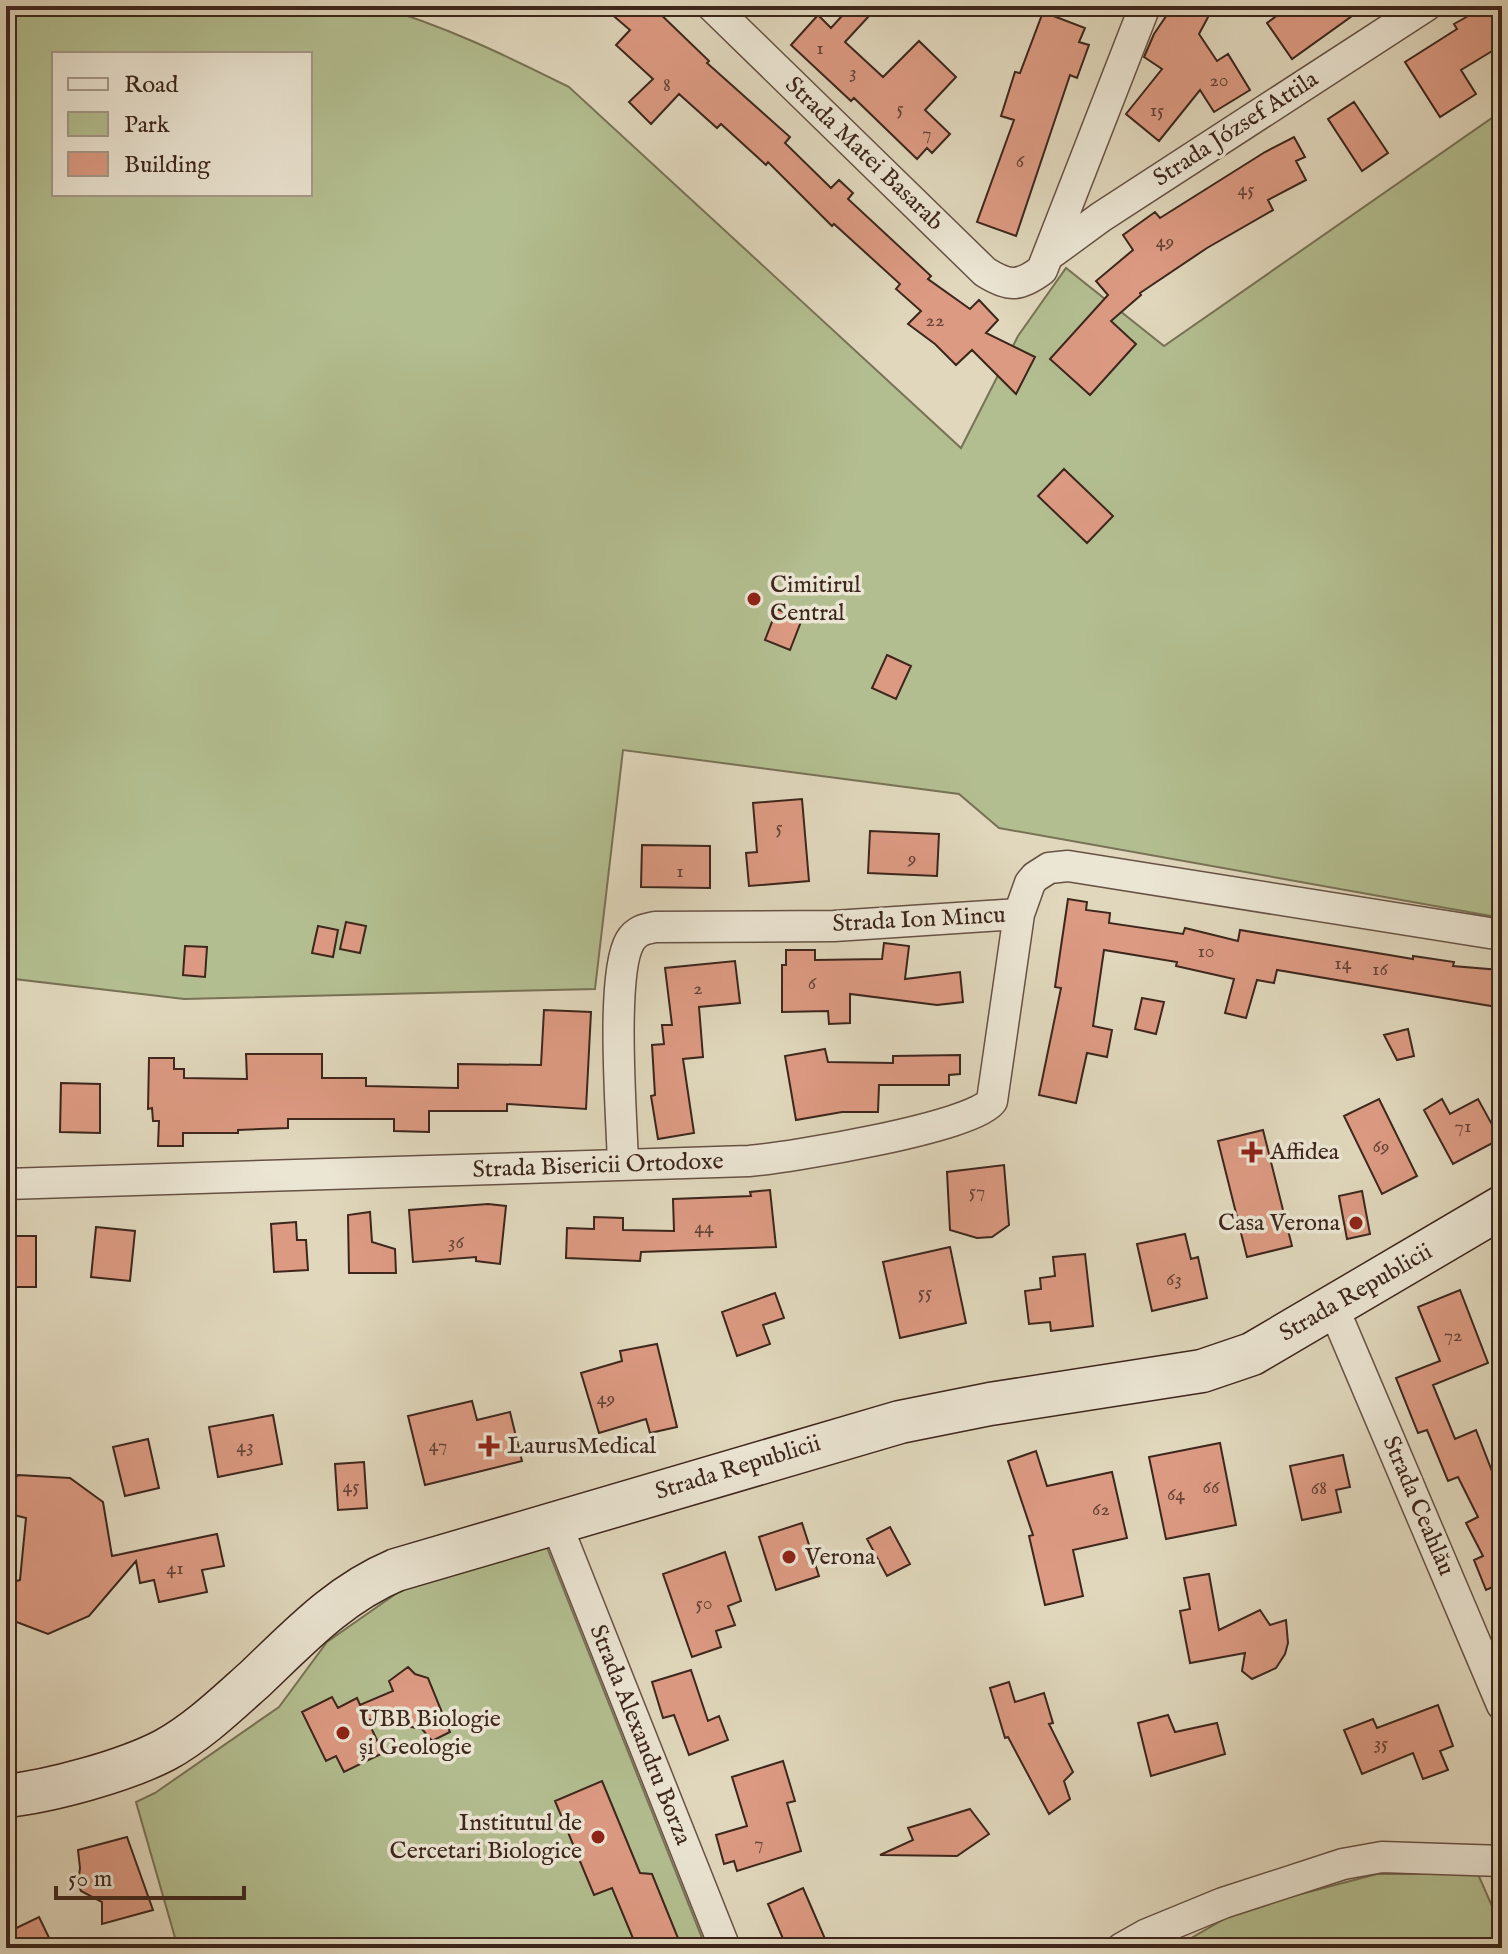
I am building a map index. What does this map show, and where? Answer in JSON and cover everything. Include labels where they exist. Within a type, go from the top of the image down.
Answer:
[{"type":"street","name":"Strada Matei Basarab","points":[[712,6],[985,272],[1010,284],[1025,282],[1042,270],[1049,255]]},
{"type":"street","points":[[1049,255],[1145,6]]},
{"type":"street","name":"Strada József Attila","points":[[1049,255],[1114,209],[1426,6]]},
{"type":"street","name":"Strada Ion Mincu","points":[[623,1165],[620,1002],[623,963],[631,939],[641,930],[655,927],[834,926],[1019,914],[1035,877],[1049,868],[1068,866],[1502,935]]},
{"type":"street","name":"Strada Bisericii Ortodoxe","points":[[6,1184],[787,1158],[923,1128],[984,1110],[992,1101],[1019,914]]},
{"type":"street","name":"Strada Republicii","points":[[6,1796],[111,1771],[165,1750],[232,1699],[332,1608],[375,1579],[431,1558],[900,1422],[1215,1367],[1252,1354],[1502,1207]]},
{"type":"street","name":"Strada Ceahlău","points":[[1333,1307],[1502,1705]]},
{"type":"street","name":"Strada Alexandru Borza","points":[[556,1523],[725,1948]]},
{"type":"street","points":[[1122,1948],[1145,1935],[1223,1903],[1343,1864],[1382,1857],[1502,1862]]},
{"type":"green space","name":"Cimitirul Central","points":[[6,6],[376,6],[426,22],[498,53],[569,87],[961,448],[1018,336],[1066,268],[1164,346],[1502,111],[1502,918],[999,828],[959,794],[623,750],[595,989],[184,999],[6,978]]},
{"type":"green space","points":[[544,1540],[706,1948],[178,1948],[136,1802],[155,1793],[279,1707],[327,1642],[427,1572]]},
{"type":"green space","points":[[1377,1874],[1478,1874],[1502,1929],[1502,1948],[1174,1948],[1240,1910]]},
{"type":"building","points":[[602,6],[652,6],[709,61],[707,63],[790,137],[785,143],[831,188],[839,180],[853,193],[848,199],[931,276],[928,279],[970,309],[979,300],[998,320],[986,333],[1035,357],[1016,394],[972,350],[956,365],[908,324],[921,311],[896,289],[900,284],[834,224],[832,226],[768,162],[766,165],[721,124],[717,128],[679,94],[651,124],[629,102],[653,79],[616,45],[630,30]]},
{"type":"building","points":[[851,6],[858,6],[869,16],[845,42],[883,77],[919,41],[956,77],[925,110],[950,134],[932,153],[927,148],[917,159],[854,98],[851,101],[791,45],[818,15],[831,28]]},
{"type":"building","points":[[1173,6],[1214,6],[1199,34],[1217,61],[1228,54],[1250,90],[1214,112],[1200,90],[1159,141],[1126,114],[1162,69],[1144,57],[1154,34]]},
{"type":"building","points":[[1290,6],[1366,6],[1292,59],[1267,23]]},
{"type":"building","points":[[1486,6],[1502,32],[1502,45],[1461,70],[1476,94],[1440,117],[1405,62],[1457,29],[1454,24]]},
{"type":"building","points":[[1043,12],[1085,28],[1079,42],[1089,45],[1077,78],[1070,75],[1016,236],[977,222],[1014,120],[1001,116],[1015,72],[1020,73]]},
{"type":"building","points":[[1354,102],[1388,153],[1362,171],[1328,119]]},
{"type":"building","points":[[1294,137],[1305,157],[1296,161],[1306,180],[1268,200],[1273,210],[1207,248],[1140,293],[1111,321],[1136,344],[1090,395],[1050,359],[1108,295],[1096,281],[1133,250],[1123,235],[1155,212],[1160,218]]},
{"type":"building","points":[[1064,469],[1113,516],[1087,543],[1038,496]]},
{"type":"building","points":[[777,609],[802,619],[790,650],[765,640]]},
{"type":"building","points":[[887,655],[911,666],[896,699],[872,688]]},
{"type":"building","points":[[802,799],[809,881],[749,886],[746,853],[757,852],[753,803]]},
{"type":"building","points":[[870,831],[939,834],[937,876],[868,873]]},
{"type":"building","points":[[642,845],[710,846],[710,888],[641,887]]},
{"type":"building","points":[[1068,899],[1087,902],[1086,910],[1110,913],[1109,923],[1183,934],[1185,928],[1238,941],[1240,930],[1413,959],[1413,956],[1454,962],[1453,966],[1500,970],[1497,1007],[1277,970],[1274,983],[1257,980],[1246,1018],[1225,1013],[1234,979],[1176,966],[1177,962],[1104,950],[1093,1026],[1112,1030],[1107,1057],[1087,1053],[1076,1103],[1039,1095],[1061,988],[1055,987]]},
{"type":"building","points":[[346,922],[366,926],[360,953],[340,949]]},
{"type":"building","points":[[318,926],[338,930],[333,957],[312,953]]},
{"type":"building","points":[[884,943],[909,946],[905,979],[960,972],[963,1002],[937,1005],[850,994],[850,1023],[829,1024],[828,1011],[782,1012],[782,965],[786,965],[786,950],[815,950],[815,960],[882,959]]},
{"type":"building","points":[[185,946],[207,947],[205,977],[183,975]]},
{"type":"building","points":[[735,961],[740,1003],[699,1007],[703,1057],[683,1059],[694,1133],[658,1139],[651,1096],[655,1095],[652,1045],[664,1044],[662,1025],[672,1025],[665,968]]},
{"type":"building","points":[[1142,998],[1164,1002],[1156,1034],[1135,1029]]},
{"type":"building","points":[[544,1010],[591,1012],[586,1109],[507,1104],[507,1111],[429,1111],[429,1132],[394,1131],[394,1119],[288,1119],[288,1128],[238,1130],[238,1133],[183,1133],[183,1146],[158,1146],[159,1121],[153,1121],[152,1108],[148,1109],[149,1058],[174,1058],[174,1069],[184,1069],[184,1078],[247,1079],[246,1054],[322,1054],[322,1078],[366,1078],[366,1086],[458,1088],[458,1064],[541,1065]]},
{"type":"building","points":[[1408,1029],[1414,1056],[1397,1060],[1384,1035]]},
{"type":"building","points":[[825,1049],[828,1062],[893,1063],[893,1056],[960,1055],[960,1074],[949,1075],[949,1085],[879,1085],[878,1112],[842,1112],[796,1120],[785,1056]]},
{"type":"building","points":[[61,1083],[100,1084],[100,1133],[60,1132]]},
{"type":"building","points":[[1379,1099],[1417,1176],[1382,1194],[1344,1116]]},
{"type":"building","points":[[1442,1099],[1450,1114],[1478,1099],[1500,1139],[1453,1164],[1424,1110]]},
{"type":"building","points":[[1263,1130],[1292,1246],[1247,1257],[1218,1141]]},
{"type":"building","points":[[1004,1165],[1009,1225],[992,1237],[977,1238],[950,1230],[947,1172]]},
{"type":"building","points":[[770,1190],[776,1247],[641,1252],[640,1261],[566,1258],[567,1228],[594,1229],[594,1217],[623,1218],[623,1230],[674,1231],[673,1199],[751,1196],[750,1192]]},
{"type":"building","points":[[1362,1191],[1370,1234],[1347,1239],[1339,1196]]},
{"type":"building","points":[[488,1204],[506,1206],[500,1264],[476,1261],[476,1257],[413,1262],[409,1210]]},
{"type":"building","points":[[370,1212],[372,1242],[395,1249],[396,1273],[349,1273],[348,1215]]},
{"type":"building","points":[[296,1222],[297,1240],[306,1240],[308,1270],[274,1272],[271,1224]]},
{"type":"building","points":[[96,1227],[135,1231],[130,1281],[91,1277]]},
{"type":"building","points":[[1185,1234],[1191,1259],[1198,1257],[1207,1298],[1152,1311],[1137,1244]]},
{"type":"building","points":[[6,1236],[36,1236],[36,1287],[6,1287]]},
{"type":"building","points":[[950,1247],[966,1323],[900,1338],[883,1262]]},
{"type":"building","points":[[1085,1254],[1093,1326],[1051,1331],[1050,1322],[1029,1324],[1025,1291],[1041,1289],[1040,1278],[1055,1276],[1053,1257]]},
{"type":"building","points":[[1460,1290],[1488,1363],[1433,1385],[1455,1439],[1476,1430],[1502,1497],[1502,1595],[1497,1585],[1486,1590],[1474,1560],[1483,1556],[1466,1523],[1478,1517],[1458,1477],[1448,1481],[1427,1430],[1418,1433],[1396,1378],[1440,1361],[1418,1307]]},
{"type":"building","points":[[775,1293],[784,1318],[763,1325],[770,1344],[737,1356],[722,1312]]},
{"type":"building","points":[[657,1344],[677,1427],[650,1433],[646,1419],[599,1433],[581,1373],[622,1361],[620,1351]]},
{"type":"building","points":[[472,1401],[477,1420],[510,1412],[522,1461],[425,1485],[408,1416]]},
{"type":"building","points":[[273,1415],[282,1464],[218,1477],[209,1427]]},
{"type":"building","points":[[148,1439],[159,1488],[125,1496],[113,1447]]},
{"type":"building","points":[[1220,1443],[1236,1525],[1166,1539],[1149,1457]]},
{"type":"building","points":[[1036,1451],[1047,1486],[1112,1472],[1127,1538],[1073,1550],[1083,1596],[1045,1605],[1029,1536],[1033,1535],[1008,1461]]},
{"type":"building","points":[[1343,1455],[1350,1487],[1336,1490],[1341,1512],[1302,1520],[1290,1466]]},
{"type":"building","points":[[364,1462],[367,1508],[338,1510],[335,1464]]},
{"type":"building","points":[[18,1475],[70,1478],[103,1502],[112,1556],[217,1534],[224,1566],[202,1570],[207,1592],[159,1602],[154,1580],[140,1583],[136,1561],[89,1616],[48,1634],[6,1618],[6,1584],[20,1580],[26,1518],[6,1513],[6,1489]]},
{"type":"building","name":"Verona","points":[[802,1523],[819,1576],[776,1590],[759,1537]]},
{"type":"building","points":[[890,1527],[910,1564],[887,1576],[867,1539]]},
{"type":"building","points":[[725,1552],[741,1601],[728,1606],[735,1625],[716,1631],[721,1647],[692,1657],[663,1574]]},
{"type":"building","points":[[1209,1574],[1219,1630],[1260,1610],[1270,1625],[1286,1620],[1288,1643],[1276,1668],[1252,1679],[1242,1671],[1245,1653],[1190,1663],[1180,1611],[1190,1609],[1184,1578]]},
{"type":"building","points":[[408,1667],[415,1674],[428,1678],[450,1732],[432,1741],[422,1729],[367,1719],[383,1753],[344,1772],[336,1756],[326,1761],[302,1712],[332,1697],[338,1708],[357,1698],[360,1705],[393,1691],[389,1681]]},
{"type":"building","points":[[691,1670],[708,1721],[719,1716],[728,1740],[689,1755],[674,1715],[663,1718],[652,1682]]},
{"type":"building","points":[[1009,1682],[1015,1702],[1044,1693],[1053,1723],[1049,1724],[1073,1772],[1064,1781],[1070,1799],[1049,1814],[1008,1737],[1005,1738],[990,1688]]},
{"type":"building","points":[[1438,1705],[1453,1746],[1440,1751],[1448,1770],[1423,1779],[1413,1753],[1362,1774],[1344,1730],[1373,1719],[1377,1728]]},
{"type":"building","points":[[1168,1715],[1175,1732],[1217,1723],[1225,1754],[1151,1776],[1138,1723]]},
{"type":"building","points":[[783,1761],[795,1801],[787,1803],[801,1851],[737,1871],[734,1861],[724,1864],[716,1835],[747,1826],[732,1777]]},
{"type":"building","name":"Institutul de Cercetari Biologice","points":[[602,1781],[640,1873],[652,1874],[682,1948],[637,1948],[612,1888],[594,1895],[555,1801]]},
{"type":"building","points":[[970,1809],[989,1834],[957,1856],[880,1855],[913,1840],[908,1828]]},
{"type":"building","points":[[127,1837],[153,1910],[102,1924],[102,1902],[81,1891],[78,1884],[78,1850]]},
{"type":"building","points":[[803,1888],[829,1948],[787,1948],[768,1904]]},
{"type":"building","points":[[39,1917],[54,1948],[6,1948],[6,1933]]},
{"type":"place","name":"Cimitirul Central","points":[[754,599]]},
{"type":"place","name":"Affidea","points":[[1252,1152]]},
{"type":"place","name":"Casa Verona","points":[[1356,1223]]},
{"type":"place","name":"LaurusMedical","points":[[489,1446]]},
{"type":"place","name":"Verona","points":[[789,1557]]},
{"type":"place","name":"UBB Biologie și Geologie","points":[[343,1733]]},
{"type":"place","name":"Institutul de Cercetari Biologice","points":[[598,1837]]}]
